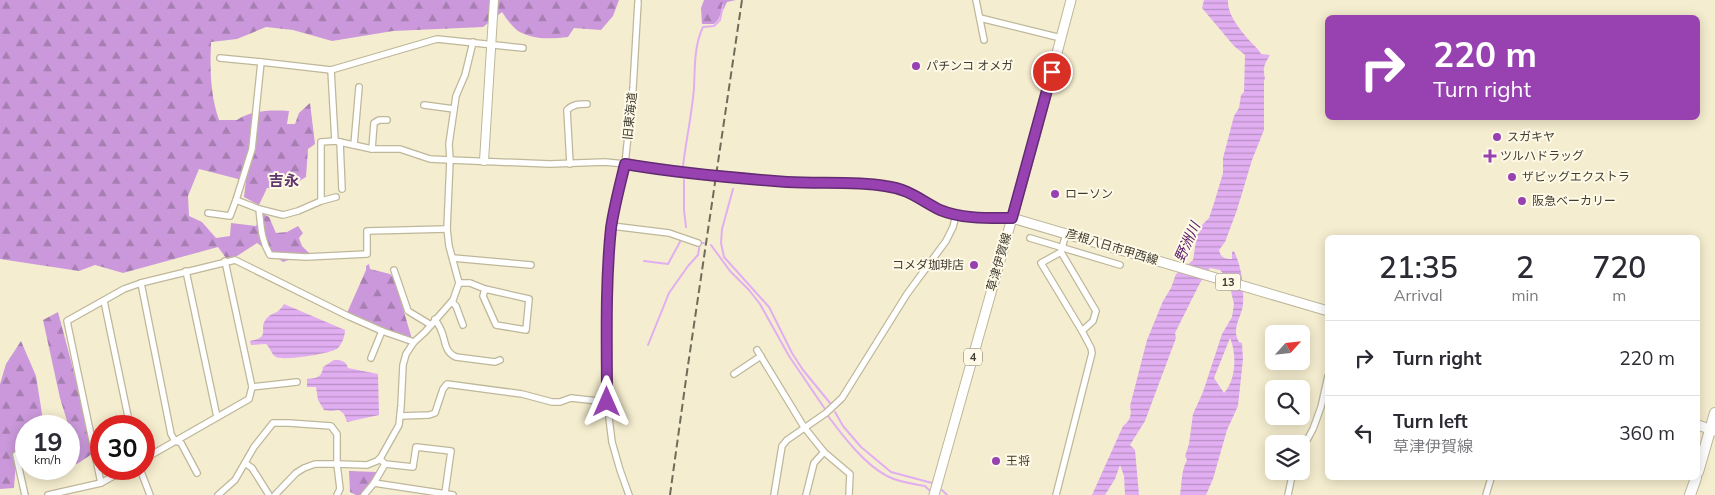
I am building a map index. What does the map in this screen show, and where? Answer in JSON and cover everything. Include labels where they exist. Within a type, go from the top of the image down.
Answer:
[{"type":"highway","points":[[1700,466],[1713,430],[1715,413]]},
{"type":"highway","points":[[1691,494],[1695,480]]},
{"type":"main road","name":"草津伊賀線","points":[[937,493],[1070,0]]},
{"type":"main road","name":"彦根八日市甲西線","points":[[1012,218],[1325,310]]},
{"type":"main road","points":[[1700,426],[1713,430]]},
{"type":"street","points":[[484,161],[494,0]]},
{"type":"street","points":[[976,0],[984,40]]},
{"type":"street","name":"旧東海道","points":[[629,495],[612,442],[607,402],[608,285],[612,226],[625,164],[633,88],[638,2]]},
{"type":"street","points":[[980,18],[1061,38]]},
{"type":"street","points":[[220,58],[331,70],[437,40],[523,48]]},
{"type":"street","points":[[275,495],[296,473],[315,464],[367,465],[377,462],[399,425],[403,365],[406,354],[414,342],[452,302],[459,283],[447,229],[449,144],[456,96],[465,74],[473,42]]},
{"type":"street","points":[[208,212],[230,216],[236,200],[252,149],[261,62]]},
{"type":"street","points":[[331,70],[342,189]]},
{"type":"street","points":[[354,145],[359,88]]},
{"type":"street","points":[[570,164],[567,110],[576,104],[586,104]]},
{"type":"street","points":[[424,105],[454,109]]},
{"type":"street","points":[[372,149],[374,123],[379,120],[387,120]]},
{"type":"street","points":[[321,201],[321,142],[338,142],[372,149],[400,150],[430,158],[450,160],[570,164],[605,162],[665,171],[787,182],[886,186],[903,189],[937,208],[956,215],[1012,218]]},
{"type":"street","points":[[236,200],[284,215],[336,197]]},
{"type":"street","points":[[260,209],[261,235],[270,255],[306,257],[367,254],[367,231],[447,229]]},
{"type":"street","points":[[774,495],[779,454],[782,446],[804,427],[826,413],[842,398],[907,294],[946,241],[953,227],[956,215]]},
{"type":"street","points":[[612,226],[669,233],[698,243]]},
{"type":"street","points":[[1056,495],[1092,353],[1082,331],[1041,264],[1061,250],[1066,234]]},
{"type":"street","points":[[1030,238],[1061,250],[1120,265]]},
{"type":"street","points":[[1061,250],[1096,310],[1093,321],[1082,331]]},
{"type":"street","points":[[452,258],[531,265]]},
{"type":"street","points":[[101,482],[67,320],[124,289],[186,271],[236,260],[348,316],[414,342]]},
{"type":"street","points":[[155,452],[250,399],[252,387],[225,261]]},
{"type":"street","points":[[394,270],[408,311],[433,322],[441,330],[447,351],[451,355],[456,358],[496,362],[500,360]]},
{"type":"street","points":[[186,271],[217,417]]},
{"type":"street","points":[[141,283],[171,434],[174,441]]},
{"type":"street","points":[[459,283],[470,283],[486,289],[529,299],[526,330],[496,325],[483,296],[486,289]]},
{"type":"street","points":[[104,300],[128,415]]},
{"type":"street","points":[[452,302],[456,306],[463,325]]},
{"type":"street","points":[[370,358],[382,331]]},
{"type":"street","points":[[757,350],[804,427],[824,452],[850,474],[849,495]]},
{"type":"street","points":[[734,374],[761,356]]},
{"type":"street","points":[[252,387],[297,382]]},
{"type":"street","points":[[400,416],[435,413],[443,389],[447,384],[522,394],[552,402],[560,402],[571,398],[607,402]]},
{"type":"street","points":[[1310,435],[1321,407],[1325,389]]},
{"type":"street","points":[[218,495],[235,480],[254,448],[273,423],[289,423],[331,426],[337,434],[337,464],[340,489],[337,495]]},
{"type":"street","points":[[174,441],[181,443],[197,473]]},
{"type":"street","points":[[380,458],[385,464],[413,467],[416,447],[451,451],[445,493]]},
{"type":"street","points":[[806,495],[814,463],[824,452]]},
{"type":"street","points":[[245,463],[252,468],[269,495]]},
{"type":"street","points":[[364,495],[374,483],[385,464]]},
{"type":"street","points":[[21,480],[24,495]]},
{"type":"street","points":[[48,495],[105,480]]},
{"type":"street","points":[[144,480],[150,495]]},
{"type":"street","points":[[1288,495],[1291,480]]},
{"type":"street","points":[[1486,495],[1490,480]]},
{"type":"street","points":[[374,483],[453,495]]},
{"type":"green space","points":[[0,0],[619,0],[613,16],[601,30],[574,28],[568,37],[542,38],[524,34],[509,22],[502,12],[483,27],[393,31],[332,41],[293,30],[266,27],[237,39],[211,42],[211,81],[219,120],[237,120],[249,114],[262,111],[289,111],[287,124],[295,124],[299,113],[310,103],[315,144],[308,149],[306,177],[289,187],[267,188],[259,205],[244,197],[246,181],[199,169],[188,196],[189,216],[202,222],[216,238],[230,236],[231,223],[256,226],[263,214],[269,217],[276,233],[287,232],[298,226],[303,233],[299,238],[302,246],[309,253],[283,262],[257,243],[237,256],[226,258],[218,247],[123,273],[95,265],[79,271],[0,259]]},
{"type":"green space","points":[[704,0],[736,0],[727,2],[714,24],[702,24],[701,8]]},
{"type":"green space","points":[[369,264],[370,269],[390,274],[394,278],[412,339],[347,313],[366,266]]},
{"type":"green space","points":[[58,312],[90,433],[90,455],[80,462],[80,415],[65,415],[43,320]]},
{"type":"green space","points":[[21,341],[36,376],[42,415],[15,415],[14,488],[0,489],[0,384],[6,364]]},
{"type":"green space","points":[[349,471],[377,472],[363,495],[356,495],[350,492]]},
{"type":"shaded area","points":[[1204,0],[1228,0],[1229,10],[1234,21],[1261,54],[1270,55],[1264,69],[1264,130],[1225,242],[1219,250],[1222,256],[1230,259],[1232,259],[1232,252],[1234,251],[1242,277],[1243,305],[1236,328],[1239,342],[1242,343],[1243,359],[1238,406],[1227,430],[1213,479],[1206,495],[1180,495],[1193,414],[1203,392],[1222,334],[1232,317],[1234,304],[1228,279],[1220,270],[1210,268],[1200,283],[1175,333],[1176,338],[1145,421],[1130,445],[1135,450],[1139,495],[1125,495],[1124,476],[1120,465],[1115,479],[1105,495],[1092,495],[1123,426],[1130,418],[1130,406],[1147,340],[1163,301],[1171,288],[1176,274],[1193,260],[1197,235],[1202,229],[1201,226],[1209,218],[1223,173],[1223,158],[1234,116],[1239,108],[1241,95],[1244,92],[1245,55],[1234,46],[1202,8]],"holes":[[[1230,338],[1234,352],[1233,374],[1224,393],[1214,378]]]},
{"type":"shaded area","points":[[284,304],[345,330],[343,340],[338,348],[307,356],[280,358],[273,354],[266,344],[251,345],[250,341],[263,335],[263,325],[268,317],[280,310]]},
{"type":"shaded area","points":[[334,360],[343,361],[348,368],[378,374],[379,415],[347,422],[344,414],[339,410],[324,410],[318,400],[316,387],[307,387],[307,379],[318,377],[323,367]]},
{"type":"waterway","points":[[683,166],[693,98],[698,42],[703,27],[714,26],[720,20],[723,5]]},
{"type":"waterway","points":[[684,180],[686,227]]},
{"type":"waterway","points":[[733,189],[722,229],[721,243],[724,257],[769,307],[792,353],[803,370],[830,403]]},
{"type":"waterway","points":[[644,261],[668,264],[681,240]]},
{"type":"waterway","points":[[648,345],[669,293],[698,255],[700,243],[704,243]]},
{"type":"waterway","points":[[711,245],[730,271],[760,304],[789,356],[825,409]]},
{"type":"waterway","points":[[835,412],[843,426],[861,447],[891,472],[932,483]]},
{"type":"waterway","points":[[828,416],[855,449],[878,471],[896,480],[925,486],[929,490]]},
{"type":"waterway","points":[[942,490],[947,495]]},
{"type":"railway","points":[[670,495],[742,0]]},
{"type":"place","name":"パチンコ オメガ","points":[[916,66]]},
{"type":"place","name":"スガキヤ","points":[[1497,137]]},
{"type":"place","name":"ツルハドラッグ","points":[[1490,156]]},
{"type":"place","name":"ザビッグエクストラ","points":[[1512,177]]},
{"type":"place","name":"ローソン","points":[[1055,194]]},
{"type":"place","name":"阪急ベーカリー","points":[[1522,201]]},
{"type":"place","name":"コメダ珈琲店","points":[[974,265]]},
{"type":"place","name":"王将","points":[[996,461]]},
{"type":"district","name":"吉永","points":[[284,181]]},
{"type":"route","points":[[607,402],[607,312],[610,245],[625,164],[665,171],[787,182],[886,186],[903,189],[931,205],[956,215],[1012,218],[1052,72]]},
{"type":"water label","name":"野洲川","points":[[1187,242]]}]
